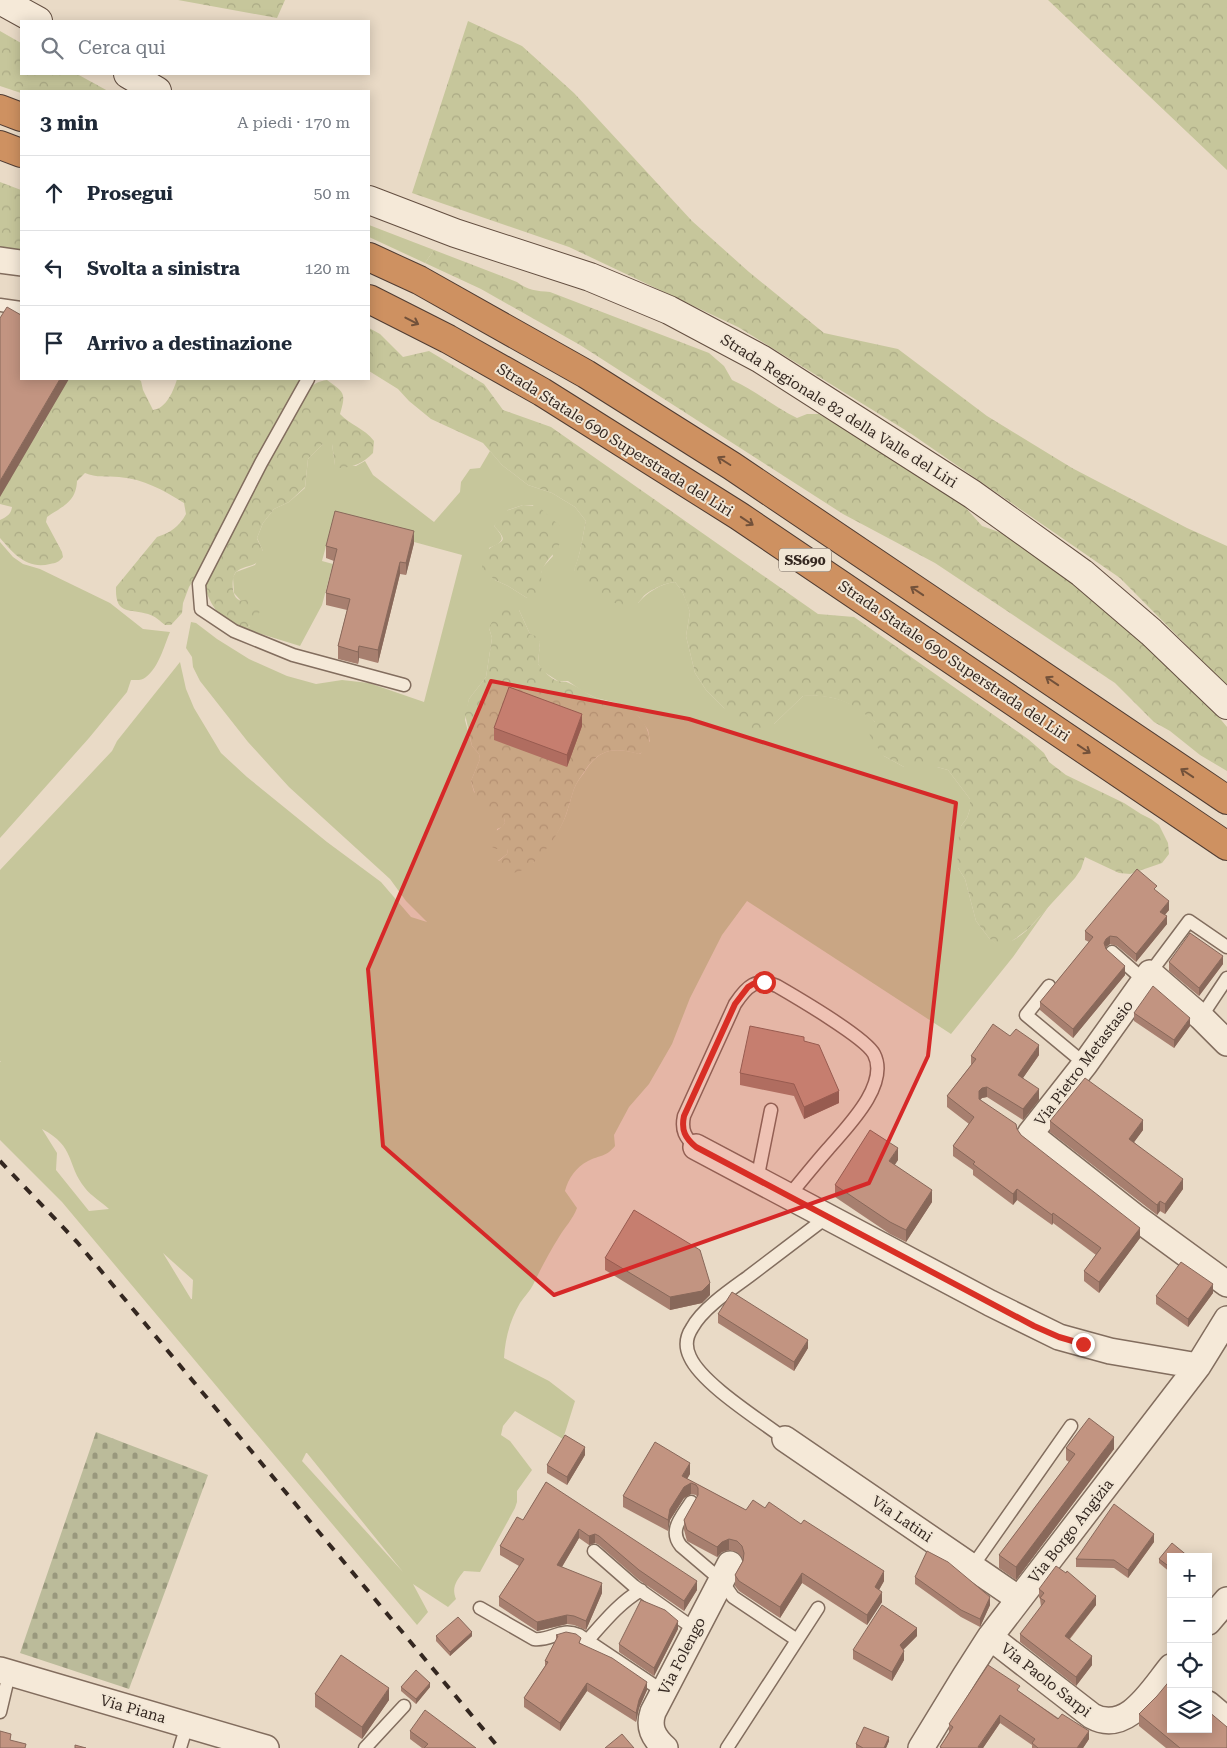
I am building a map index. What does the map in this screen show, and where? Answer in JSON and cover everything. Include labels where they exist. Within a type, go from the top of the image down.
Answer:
[{"type":"highway","points":[[0,109],[20,117]]},
{"type":"highway","points":[[0,145],[20,153]]},
{"type":"highway","name":"SS690","points":[[370,257],[419,280],[594,379],[740,472],[1227,800]]},
{"type":"highway","name":"Strada Statale 690 Superstrada del Liri","points":[[370,300],[448,339],[542,392],[739,516],[1227,846]]},
{"type":"main road","points":[[0,0],[36,20]]},
{"type":"main road","points":[[130,75],[156,90]]},
{"type":"main road","name":"Strada Regionale 82 della Valle del Liri","points":[[370,200],[455,233],[590,277],[669,310],[761,359],[972,494],[1082,573],[1151,632],[1227,705]]},
{"type":"street","points":[[0,260],[20,263]]},
{"type":"street","points":[[1147,977],[1201,1017],[1227,1043]]},
{"type":"street","name":"Via Pietro Metastasio","points":[[1147,977],[1085,1064],[1027,1132],[1134,1216],[1227,1284]]},
{"type":"street","points":[[696,1147],[990,1303],[1059,1337],[1110,1351],[1198,1366]]},
{"type":"street","name":"Via Borgo Angizia","points":[[921,1748],[990,1637],[1198,1366],[1227,1319]]},
{"type":"street","name":"Via Latini","points":[[784,1439],[1019,1599]]},
{"type":"street","name":"Via Folengo","points":[[665,1748],[653,1735],[650,1723],[653,1712],[726,1572]]},
{"type":"street","name":"Via Paolo Sarpi","points":[[990,1637],[1098,1720],[1108,1721],[1126,1717],[1142,1702],[1167,1673]]},
{"type":"street","name":"Via Piana","points":[[5,1672],[183,1737],[266,1748]]},
{"type":"street","points":[[1212,1707],[1227,1720]]},
{"type":"lane","points":[[0,305],[20,308]]},
{"type":"lane","points":[[307,380],[261,463],[199,584],[201,608],[234,631],[293,655],[404,685]]},
{"type":"lane","points":[[1112,952],[1147,977],[1189,921],[1227,947]]},
{"type":"lane","points":[[1201,1017],[1227,978]]},
{"type":"lane","points":[[696,1147],[684,1135],[682,1126],[684,1116],[735,1004],[744,991],[753,984],[764,982],[777,986],[858,1038],[870,1049],[877,1062],[877,1077],[862,1107],[788,1196]]},
{"type":"lane","points":[[1049,986],[1026,1014],[1085,1064]]},
{"type":"lane","points":[[757,1180],[771,1110]]},
{"type":"lane","points":[[784,1439],[719,1389],[697,1368],[686,1345],[688,1335],[699,1318],[730,1291],[827,1217]]},
{"type":"lane","points":[[972,1567],[1071,1426]]},
{"type":"lane","points":[[692,1502],[676,1528],[676,1540],[681,1546],[726,1572],[733,1598],[798,1640]]},
{"type":"lane","points":[[594,1552],[641,1590],[696,1630]]},
{"type":"lane","points":[[587,1641],[615,1610],[641,1590]]},
{"type":"lane","points":[[480,1608],[534,1639],[548,1638],[565,1632],[571,1632],[664,1692]]},
{"type":"lane","points":[[727,1748],[818,1608]]},
{"type":"lane","points":[[0,1712],[5,1672]]},
{"type":"lane","points":[[365,1748],[404,1706]]},
{"type":"highlighted area","points":[[491,681],[689,719],[956,803],[928,1056],[869,1183],[554,1295],[383,1146],[368,969]]},
{"type":"green space","points":[[178,0],[285,0],[277,18]]},
{"type":"green space","points":[[1048,0],[1227,0],[1227,170]]},
{"type":"green space","points":[[468,21],[522,46],[574,93],[692,221],[749,272],[824,333],[898,349],[987,416],[1072,468],[1187,528],[1227,546],[1227,686],[1120,578],[910,433],[738,327],[569,247],[412,193]]},
{"type":"green space","points":[[0,31],[20,42],[20,75],[79,75],[106,90],[20,90],[20,93],[0,86]]},
{"type":"green space","points":[[0,182],[20,190],[20,254],[0,254]]},
{"type":"green space","points":[[370,225],[434,250],[425,263],[370,237]]},
{"type":"green space","points":[[434,250],[536,291],[550,292],[709,353],[724,366],[732,380],[789,414],[797,418],[807,414],[819,414],[957,498],[982,526],[1013,537],[1152,644],[1202,697],[1227,727],[1227,771],[1200,755],[1170,731],[1154,722],[1115,683],[935,563],[843,514],[580,345],[481,289],[425,263]]},
{"type":"green space","points":[[370,329],[380,334],[403,357],[429,351],[484,384],[503,410],[551,427],[818,614],[854,617],[1028,739],[1044,753],[1049,762],[1066,775],[1124,803],[1159,825],[1168,843],[1169,854],[1162,863],[1130,874],[1119,873],[1085,857],[1081,869],[1075,878],[1028,929],[1008,944],[998,946],[976,921],[965,879],[958,868],[957,846],[961,826],[967,818],[970,809],[970,799],[948,770],[937,767],[904,767],[884,756],[871,739],[868,729],[875,722],[850,704],[833,698],[803,696],[774,724],[763,729],[752,728],[742,723],[706,690],[695,673],[686,636],[690,612],[682,591],[675,582],[656,588],[645,595],[638,603],[632,605],[624,605],[606,600],[589,590],[577,578],[574,569],[580,552],[586,521],[575,507],[552,493],[528,485],[502,465],[483,443],[431,419],[398,389],[370,372]]},
{"type":"green space","points":[[45,380],[140,380],[153,410],[166,403],[177,380],[304,380],[302,388],[274,426],[218,541],[189,587],[183,603],[182,613],[171,625],[165,625],[148,614],[121,607],[116,596],[116,587],[157,537],[174,528],[186,514],[184,503],[161,490],[137,480],[85,473],[77,481],[74,494],[67,504],[47,517],[46,522],[63,557],[54,563],[34,565],[21,559],[0,538],[0,520],[9,514],[12,507],[0,504],[0,487],[43,425],[46,415]]},
{"type":"green space","points":[[327,380],[341,391],[343,402],[340,414],[374,441],[373,453],[358,464],[340,468],[335,465],[332,444],[323,444],[308,459],[305,487],[289,502],[274,509],[263,523],[257,538],[263,551],[261,560],[239,570],[234,575],[233,586],[236,597],[240,600],[245,600],[253,595],[261,601],[259,614],[252,624],[245,629],[237,627],[218,613],[210,600],[204,584],[297,405],[313,386]]},
{"type":"green space","points":[[323,444],[332,444],[335,465],[356,466],[365,461],[373,475],[434,522],[460,492],[461,482],[470,469],[480,468],[490,451],[502,465],[528,485],[552,493],[575,507],[586,521],[580,552],[574,570],[638,603],[655,589],[675,582],[682,591],[690,612],[686,636],[695,673],[706,690],[724,708],[774,724],[803,696],[820,696],[844,701],[859,709],[874,721],[879,733],[884,756],[904,767],[937,767],[948,770],[970,799],[970,809],[967,818],[961,826],[958,868],[965,879],[976,921],[989,938],[998,945],[1014,940],[1034,923],[1051,903],[1013,957],[951,1034],[747,901],[722,935],[690,998],[672,1044],[649,1084],[629,1107],[614,1135],[615,1146],[606,1154],[584,1164],[570,1178],[565,1191],[577,1208],[561,1233],[532,1287],[516,1309],[511,1323],[504,1358],[549,1381],[575,1401],[563,1439],[515,1411],[503,1426],[501,1435],[510,1441],[532,1470],[517,1491],[515,1508],[480,1572],[464,1571],[454,1587],[456,1599],[448,1607],[413,1584],[428,1612],[417,1625],[62,1202],[0,1140],[0,870],[112,751],[117,741],[180,662],[186,689],[194,708],[221,753],[247,777],[327,842],[381,882],[411,917],[427,922],[406,901],[390,879],[289,787],[248,742],[200,681],[193,667],[192,657],[186,648],[191,622],[196,623],[249,659],[287,676],[316,684],[342,680],[369,683],[424,702],[462,555],[333,520],[322,561],[333,564],[322,605],[300,646],[245,629],[250,626],[246,601],[241,601],[234,593],[233,577],[236,572],[255,565],[263,551],[257,538],[263,523],[274,509],[289,502],[305,488],[308,459]],"holes":[[[523,505],[533,505],[553,556],[542,568],[540,579],[527,598],[495,580],[489,548],[501,542],[500,534],[494,526],[508,510]],[[519,610],[530,634],[540,642],[538,664],[544,672],[558,681],[568,681],[596,698],[617,703],[639,717],[648,730],[650,741],[640,754],[614,750],[607,751],[595,758],[578,781],[560,828],[550,844],[533,863],[498,861],[507,854],[508,849],[496,849],[497,829],[505,823],[504,818],[474,792],[471,781],[480,759],[479,754],[472,746],[465,720],[469,699],[486,677],[492,638],[489,628]],[[42,1129],[53,1136],[66,1149],[75,1171],[85,1188],[109,1209],[89,1211],[56,1170],[57,1153]],[[163,1253],[193,1280],[191,1299]],[[306,1453],[307,1453],[403,1572],[302,1461]]]},
{"type":"green space","points":[[523,505],[538,506],[562,528],[562,537],[559,545],[542,571],[541,578],[544,587],[538,597],[527,598],[495,580],[482,568],[487,551],[503,539],[494,526],[503,512]]},
{"type":"green space","points":[[0,542],[13,557],[23,564],[40,569],[110,603],[143,629],[170,632],[161,656],[151,673],[143,679],[131,680],[127,692],[89,738],[0,838]]},
{"type":"green space","points":[[511,604],[519,610],[530,634],[538,637],[540,642],[538,664],[547,674],[555,680],[568,682],[596,698],[621,706],[636,714],[646,727],[649,742],[644,751],[639,754],[615,750],[608,751],[595,758],[576,785],[563,822],[548,847],[525,869],[506,875],[494,865],[507,854],[508,849],[492,847],[488,837],[505,823],[504,818],[488,816],[478,803],[471,781],[480,759],[479,754],[472,746],[465,714],[469,699],[486,677],[492,638],[489,628],[500,610]]},
{"type":"green space","points":[[96,1432],[208,1475],[129,1689],[20,1653]]},
{"type":"building","points":[[7,307],[20,314],[20,380],[59,380],[0,481],[0,318]]},
{"type":"building","points":[[335,511],[414,531],[406,563],[400,562],[378,650],[359,646],[358,652],[338,646],[350,599],[326,593],[337,549],[326,546]]},
{"type":"building","points":[[509,687],[582,714],[567,755],[494,728]]},
{"type":"building","points":[[1137,869],[1157,886],[1154,889],[1169,901],[1160,912],[1167,916],[1136,954],[1117,937],[1110,936],[1106,939],[1104,943],[1106,949],[1125,966],[1073,1029],[1040,1002],[1093,937],[1085,931]]},
{"type":"building","points":[[1190,933],[1223,956],[1199,988],[1169,962]]},
{"type":"building","points":[[1153,986],[1190,1018],[1174,1040],[1134,1013]]},
{"type":"building","points":[[993,1024],[1010,1036],[1016,1029],[1039,1045],[1018,1075],[1039,1089],[1023,1109],[987,1087],[979,1091],[979,1099],[1016,1124],[1021,1135],[1140,1228],[1099,1282],[1084,1271],[1101,1248],[1017,1189],[1013,1194],[973,1164],[975,1162],[953,1146],[974,1117],[947,1096],[976,1059],[971,1056]]},
{"type":"building","points":[[750,1026],[804,1037],[804,1041],[819,1045],[839,1091],[804,1107],[794,1084],[740,1073]]},
{"type":"building","points":[[1085,1078],[1143,1120],[1129,1139],[1183,1179],[1165,1204],[1160,1201],[1157,1205],[1050,1121]]},
{"type":"building","points":[[870,1130],[898,1148],[889,1161],[932,1190],[906,1230],[890,1222],[835,1185]]},
{"type":"building","points":[[634,1210],[700,1250],[710,1283],[702,1291],[670,1297],[605,1258]]},
{"type":"building","points":[[1181,1262],[1213,1284],[1188,1319],[1156,1296]]},
{"type":"building","points":[[732,1292],[808,1340],[794,1362],[718,1314]]},
{"type":"building","points":[[1089,1418],[1114,1437],[1016,1567],[999,1555],[1075,1454],[1066,1448]]},
{"type":"building","points":[[565,1435],[585,1447],[567,1477],[547,1465]]},
{"type":"building","points":[[655,1442],[690,1463],[682,1476],[746,1510],[753,1500],[765,1508],[769,1502],[801,1524],[804,1520],[884,1571],[875,1587],[882,1592],[867,1615],[802,1573],[780,1607],[739,1581],[735,1575],[743,1561],[744,1553],[742,1546],[737,1541],[729,1539],[717,1547],[687,1530],[684,1520],[698,1495],[696,1485],[691,1483],[684,1487],[670,1509],[668,1520],[623,1496]]},
{"type":"building","points":[[546,1482],[697,1581],[684,1601],[639,1570],[599,1536],[595,1534],[589,1536],[579,1529],[557,1565],[602,1583],[586,1621],[567,1615],[537,1622],[499,1597],[524,1559],[500,1546],[517,1517],[523,1520]]},
{"type":"building","points":[[1114,1504],[1154,1534],[1128,1570],[1114,1560],[1076,1559]]},
{"type":"building","points":[[1172,1543],[1184,1553],[1167,1553],[1167,1565],[1159,1559]]},
{"type":"building","points":[[927,1551],[948,1562],[990,1597],[980,1619],[961,1610],[915,1577]]},
{"type":"building","points":[[1056,1566],[1066,1573],[1067,1571],[1096,1596],[1065,1636],[1092,1656],[1076,1677],[1020,1634],[1045,1601],[1040,1598],[1044,1593],[1039,1589]]},
{"type":"building","points":[[641,1600],[665,1610],[678,1621],[654,1668],[619,1644]]},
{"type":"building","points":[[882,1605],[917,1628],[900,1645],[904,1651],[892,1672],[853,1650]]},
{"type":"building","points":[[458,1617],[472,1632],[450,1652],[436,1636]]},
{"type":"building","points":[[566,1632],[576,1634],[581,1638],[579,1643],[612,1658],[647,1682],[639,1700],[636,1713],[587,1683],[560,1723],[524,1698],[548,1662],[545,1661],[558,1636],[556,1635]]},
{"type":"building","points":[[341,1655],[389,1688],[362,1727],[315,1694]]},
{"type":"building","points":[[988,1665],[1020,1686],[1017,1690],[1058,1719],[1062,1714],[1089,1731],[1077,1748],[1038,1748],[1032,1743],[1035,1739],[1000,1715],[978,1747],[980,1748],[940,1747],[953,1727],[949,1724]]},
{"type":"building","points":[[416,1670],[430,1683],[416,1699],[401,1687]]},
{"type":"building","points":[[1167,1684],[1167,1733],[1212,1733],[1212,1714],[1227,1727],[1227,1748],[1180,1748],[1139,1714]]},
{"type":"building","points":[[425,1710],[476,1748],[424,1748],[428,1744],[410,1731]]},
{"type":"building","points":[[864,1727],[889,1737],[884,1748],[863,1748],[856,1744]]},
{"type":"building","points":[[0,1731],[11,1734],[10,1740],[26,1744],[25,1748],[0,1748]]},
{"type":"building","points":[[622,1734],[634,1748],[605,1748]]},
{"type":"building","points":[[75,1745],[86,1748],[75,1748]]},
{"type":"railway","points":[[0,1161],[77,1242],[499,1748]]},
{"type":"route","points":[[764,982],[758,982],[748,987],[735,1004],[684,1116],[682,1126],[684,1135],[689,1142],[1034,1326],[1059,1337],[1083,1344]]}]
